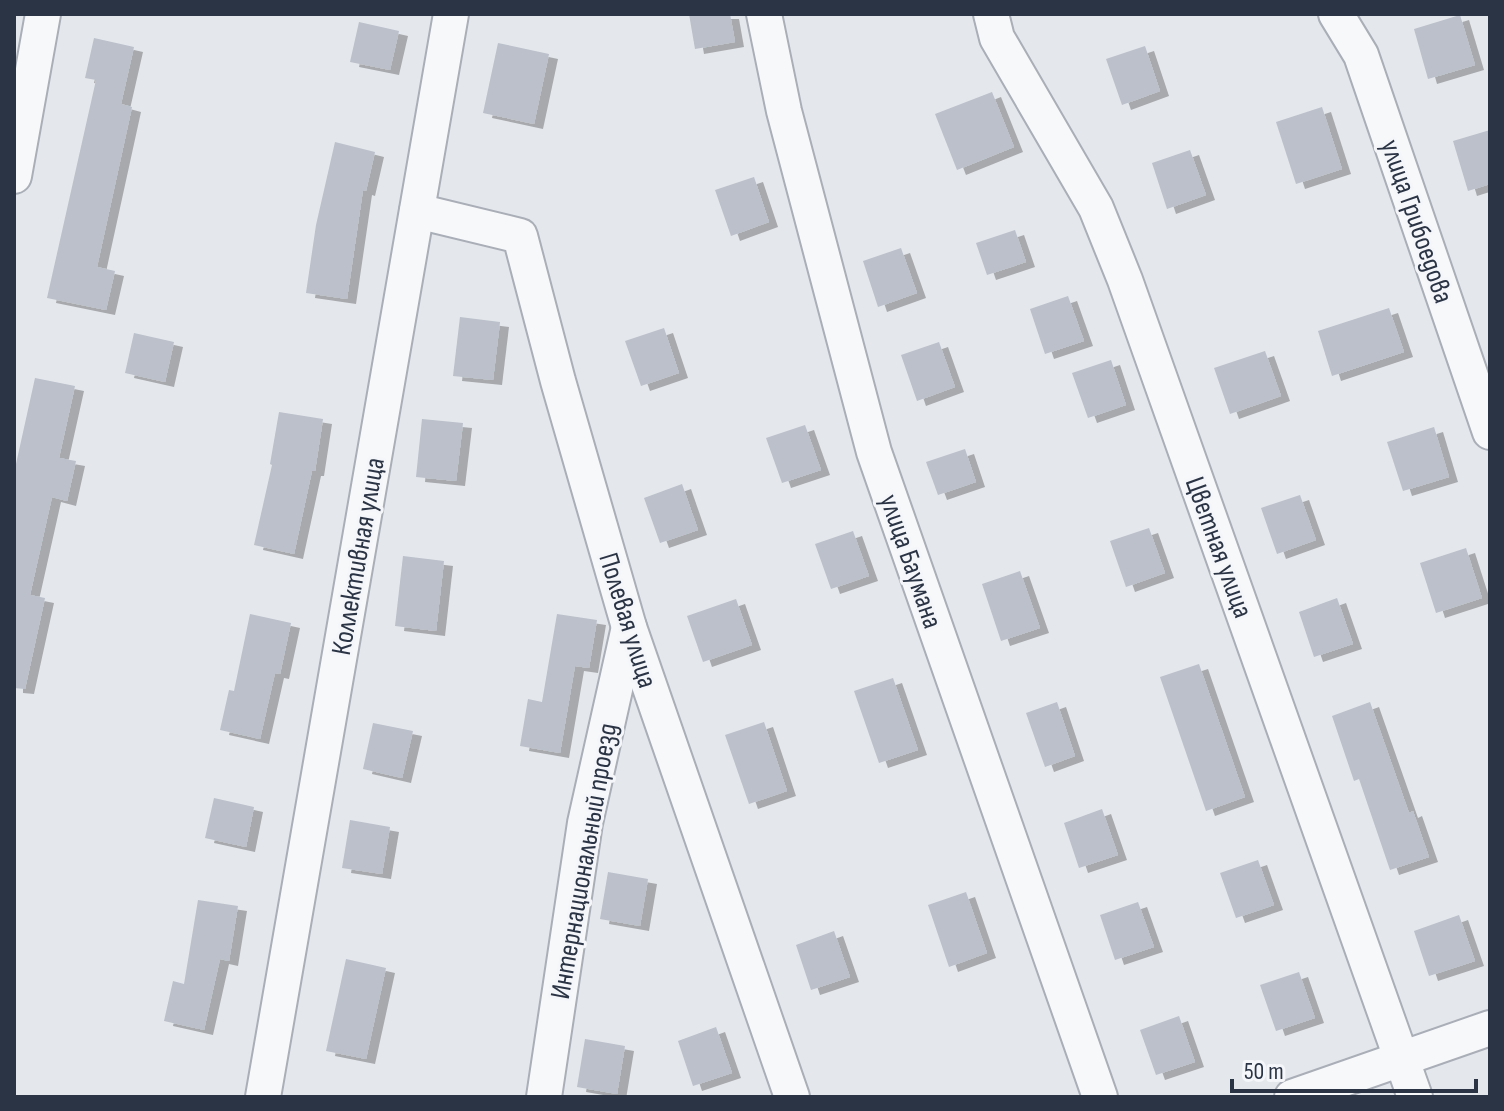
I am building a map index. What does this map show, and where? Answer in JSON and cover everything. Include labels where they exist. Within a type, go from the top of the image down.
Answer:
[{"type":"street","points":[[14,176],[43,14]]},
{"type":"street","name":"Коллективная улица","points":[[263,1097],[451,14]]},
{"type":"street","name":"улица Баумана","points":[[764,14],[784,111],[874,452],[1100,1097]]},
{"type":"street","name":"Цветная улица","points":[[991,14],[997,38],[1096,208],[1125,280],[1415,1097]]},
{"type":"street","name":"улица Грибоедова","points":[[1336,14],[1361,55],[1490,432]]},
{"type":"street","name":"Полевая улица","points":[[417,211],[520,236],[629,627],[792,1097]]},
{"type":"street","name":"Интернациональный проезд","points":[[544,1097],[585,823],[629,627]]},
{"type":"street","points":[[1292,1097],[1490,1028]]},
{"type":"building","points":[[689,14],[730,14],[735,42],[695,49]]},
{"type":"building","points":[[1460,15],[1475,65],[1428,79],[1414,29]]},
{"type":"building","points":[[359,22],[399,31],[390,70],[350,62]]},
{"type":"building","points":[[94,38],[134,47],[121,104],[132,107],[97,267],[115,271],[106,310],[47,298],[96,80],[85,78]]},
{"type":"building","points":[[498,43],[549,54],[534,124],[483,113]]},
{"type":"building","points":[[1145,46],[1160,91],[1122,105],[1106,59]]},
{"type":"building","points":[[992,92],[1014,147],[957,170],[935,114]]},
{"type":"building","points":[[1322,107],[1342,169],[1296,184],[1276,122]]},
{"type":"building","points":[[1490,130],[1490,184],[1468,191],[1453,141]]},
{"type":"building","points":[[335,142],[375,152],[366,191],[363,190],[347,299],[306,293],[316,225]]},
{"type":"building","points":[[1190,150],[1206,195],[1167,209],[1152,163]]},
{"type":"building","points":[[754,177],[769,222],[731,236],[715,190]]},
{"type":"building","points":[[1015,230],[1026,262],[987,275],[976,243]]},
{"type":"building","points":[[901,248],[917,293],[878,307],[863,261]]},
{"type":"building","points":[[1068,296],[1084,341],[1045,354],[1030,309]]},
{"type":"building","points":[[1389,308],[1404,352],[1332,376],[1318,331]]},
{"type":"building","points":[[460,317],[500,322],[493,380],[453,376]]},
{"type":"building","points":[[664,328],[679,373],[641,386],[625,341]]},
{"type":"building","points":[[134,333],[174,342],[165,382],[125,373]]},
{"type":"building","points":[[939,342],[955,387],[917,401],[901,355]]},
{"type":"building","points":[[1265,351],[1281,396],[1230,414],[1214,368]]},
{"type":"building","points":[[1111,360],[1126,405],[1088,418],[1072,373]]},
{"type":"building","points":[[35,378],[75,386],[59,458],[76,461],[67,501],[52,497],[30,595],[45,598],[25,689],[14,688],[14,473]]},
{"type":"building","points":[[279,412],[323,419],[315,471],[312,471],[294,554],[254,545],[272,465]]},
{"type":"building","points":[[422,419],[463,423],[456,481],[416,477]]},
{"type":"building","points":[[805,425],[821,470],[782,483],[766,438]]},
{"type":"building","points":[[1434,427],[1449,477],[1403,491],[1387,442]]},
{"type":"building","points":[[965,449],[976,482],[938,495],[926,462]]},
{"type":"building","points":[[682,484],[698,530],[660,543],[644,498]]},
{"type":"building","points":[[1300,495],[1316,540],[1277,554],[1261,508]]},
{"type":"building","points":[[1149,528],[1165,573],[1126,587],[1110,541]]},
{"type":"building","points":[[853,531],[869,576],[831,589],[815,544]]},
{"type":"building","points":[[1466,548],[1482,598],[1436,613],[1420,563]]},
{"type":"building","points":[[403,556],[444,561],[436,631],[395,626]]},
{"type":"building","points":[[1020,571],[1040,628],[1001,641],[982,584]]},
{"type":"building","points":[[1337,598],[1353,644],[1314,657],[1299,612]]},
{"type":"building","points":[[736,599],[752,645],[703,662],[687,616]]},
{"type":"building","points":[[250,614],[291,623],[280,674],[275,673],[260,739],[220,730],[229,690],[234,691]]},
{"type":"building","points":[[557,614],[597,620],[589,668],[575,666],[560,753],[520,746],[528,699],[542,702]]},
{"type":"building","points":[[1199,664],[1245,797],[1206,811],[1160,677]]},
{"type":"building","points":[[893,678],[918,750],[879,763],[854,691]]},
{"type":"building","points":[[1057,702],[1075,756],[1045,767],[1026,713]]},
{"type":"building","points":[[1370,702],[1409,813],[1413,811],[1429,857],[1390,870],[1359,779],[1354,781],[1332,716]]},
{"type":"building","points":[[764,722],[787,791],[749,804],[725,735]]},
{"type":"building","points":[[373,723],[413,731],[402,778],[363,769]]},
{"type":"building","points":[[214,798],[254,807],[246,847],[205,838]]},
{"type":"building","points":[[1102,809],[1118,855],[1079,868],[1064,823]]},
{"type":"building","points":[[350,820],[390,827],[382,874],[342,868]]},
{"type":"building","points":[[1258,860],[1274,905],[1236,918],[1220,873]]},
{"type":"building","points":[[608,872],[648,879],[640,926],[600,919]]},
{"type":"building","points":[[966,892],[987,953],[949,967],[928,905]]},
{"type":"building","points":[[198,900],[238,906],[229,961],[220,959],[204,1030],[164,1021],[173,981],[184,984]]},
{"type":"building","points":[[1138,902],[1154,947],[1115,960],[1100,915]]},
{"type":"building","points":[[1459,915],[1475,961],[1429,976],[1414,931]]},
{"type":"building","points":[[834,931],[850,977],[811,990],[796,945]]},
{"type":"building","points":[[346,959],[386,968],[366,1059],[326,1051]]},
{"type":"building","points":[[1299,972],[1315,1018],[1276,1031],[1260,985]]},
{"type":"building","points":[[1179,1016],[1195,1062],[1156,1075],[1140,1030]]},
{"type":"building","points":[[716,1027],[732,1073],[693,1086],[678,1041]]},
{"type":"building","points":[[585,1039],[625,1046],[617,1094],[577,1087]]}]
